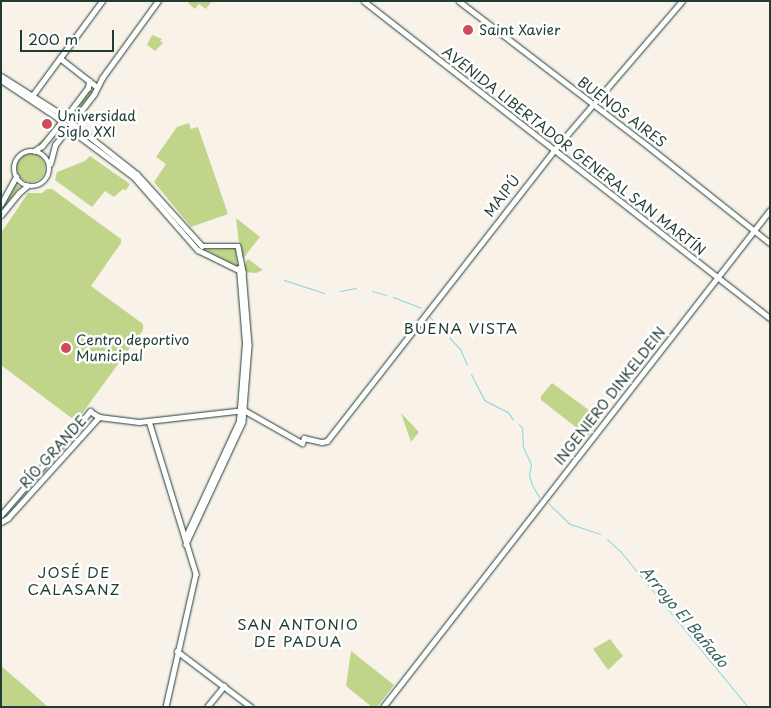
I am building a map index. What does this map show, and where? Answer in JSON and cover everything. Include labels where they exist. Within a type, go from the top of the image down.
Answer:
[{"type":"main road","points":[[32,96],[102,1]]},
{"type":"main road","points":[[1,215],[19,192],[27,186],[38,186],[47,180],[50,175],[50,164],[55,145],[158,1]]},
{"type":"main road","name":"AVENIDA LIBERTADOR GENERAL SAN MARTÍN","points":[[364,1],[770,318]]},
{"type":"main road","name":"BUENOS AIRES","points":[[459,1],[770,243]]},
{"type":"main road","name":"MAIPÚ","points":[[242,410],[302,444],[304,438],[322,442],[327,441],[554,150],[682,1]]},
{"type":"main road","points":[[60,58],[97,87]]},
{"type":"main road","points":[[1,76],[63,119],[134,177],[198,250],[241,271]]},
{"type":"main road","points":[[1,80],[63,119]]},
{"type":"main road","points":[[34,151],[42,146],[88,88],[89,81]]},
{"type":"main road","points":[[70,126],[136,174],[202,246],[238,246],[249,345],[241,427],[186,544]]},
{"type":"main road","points":[[27,186],[16,177],[14,169],[18,158],[28,151],[34,151],[44,155],[50,164]]},
{"type":"main road","points":[[1,204],[16,177]]},
{"type":"main road","name":"INGENIERO DINKELDEIN","points":[[383,707],[631,386],[770,210]]},
{"type":"main road","points":[[100,417],[148,421],[242,410]]},
{"type":"main road","points":[[185,538],[238,426],[242,410]]},
{"type":"main road","name":"RÍO GRANDE","points":[[1,515],[90,411],[100,417],[8,518],[1,522]]},
{"type":"main road","points":[[148,421],[196,574],[177,651],[166,707]]},
{"type":"main road","points":[[177,651],[251,707]]},
{"type":"main road","points":[[207,707],[224,686]]},
{"type":"green space","points":[[190,1],[211,2],[206,9],[199,4],[195,9],[188,3]]},
{"type":"green space","points":[[152,35],[162,39],[160,41],[163,43],[155,51],[147,45]]},
{"type":"green space","points":[[89,89],[93,92],[72,120],[69,117]]},
{"type":"green space","points":[[189,123],[191,129],[198,127],[228,214],[191,227],[154,182],[166,164],[156,157],[177,127]]},
{"type":"green space","points":[[62,125],[65,129],[40,148],[37,144]]},
{"type":"green space","points":[[31,154],[41,158],[45,168],[41,178],[31,182],[21,178],[17,168],[21,158]]},
{"type":"green space","points":[[90,156],[130,184],[126,190],[123,189],[114,197],[105,191],[92,207],[55,180],[57,172],[85,161]]},
{"type":"green space","points":[[16,184],[20,187],[1,211],[1,207]]},
{"type":"green space","name":"Centro deportivo Municipal","points":[[47,189],[52,189],[121,239],[121,243],[91,286],[143,324],[143,330],[78,419],[73,419],[1,365],[1,233],[28,193],[42,193]]},
{"type":"green space","points":[[236,218],[260,237],[241,261]]},
{"type":"green space","points":[[235,248],[238,267],[204,249]]},
{"type":"green space","points":[[248,259],[263,270],[256,273],[243,272],[244,265]]},
{"type":"green space","points":[[552,383],[601,419],[589,435],[586,435],[541,400],[541,396]]},
{"type":"green space","points":[[401,413],[419,432],[411,442]]},
{"type":"green space","points":[[610,639],[623,656],[608,670],[593,649]]},
{"type":"green space","points":[[351,651],[394,685],[377,707],[372,707],[346,686]]},
{"type":"green space","points":[[1,666],[29,690],[48,707],[1,707]]},
{"type":"waterway","name":"Arroyo El Bañado","points":[[284,280],[324,293]]},
{"type":"waterway","name":"Arroyo El Bañado","points":[[340,291],[356,288]]},
{"type":"waterway","name":"Arroyo El Bañado","points":[[372,291],[386,295]]},
{"type":"waterway","name":"Arroyo El Bañado","points":[[393,297],[421,308]]},
{"type":"waterway","name":"Arroyo El Bañado","points":[[430,317],[460,349],[467,365]]},
{"type":"waterway","name":"Arroyo El Bañado","points":[[471,374],[484,400],[508,412],[513,420]]},
{"type":"waterway","name":"Arroyo El Bañado","points":[[519,424],[522,428],[523,447],[531,464],[529,475],[539,497]]},
{"type":"waterway","name":"Arroyo El Bañado","points":[[548,503],[570,524],[600,534]]},
{"type":"waterway","name":"Arroyo El Bañado","points":[[607,539],[621,552],[748,707]]},
{"type":"place","name":"Saint Xavier","points":[[468,30]]},
{"type":"place","name":"Universidad Siglo XXI","points":[[47,124]]},
{"type":"place","name":"Centro deportivo Municipal","points":[[66,348]]},
{"type":"district","name":"BUENA VISTA","points":[[461,328]]},
{"type":"district","name":"JOSÉ DE CALASANZ","points":[[74,580]]},
{"type":"district","name":"SAN ANTONIO DE PADUA","points":[[298,632]]}]
